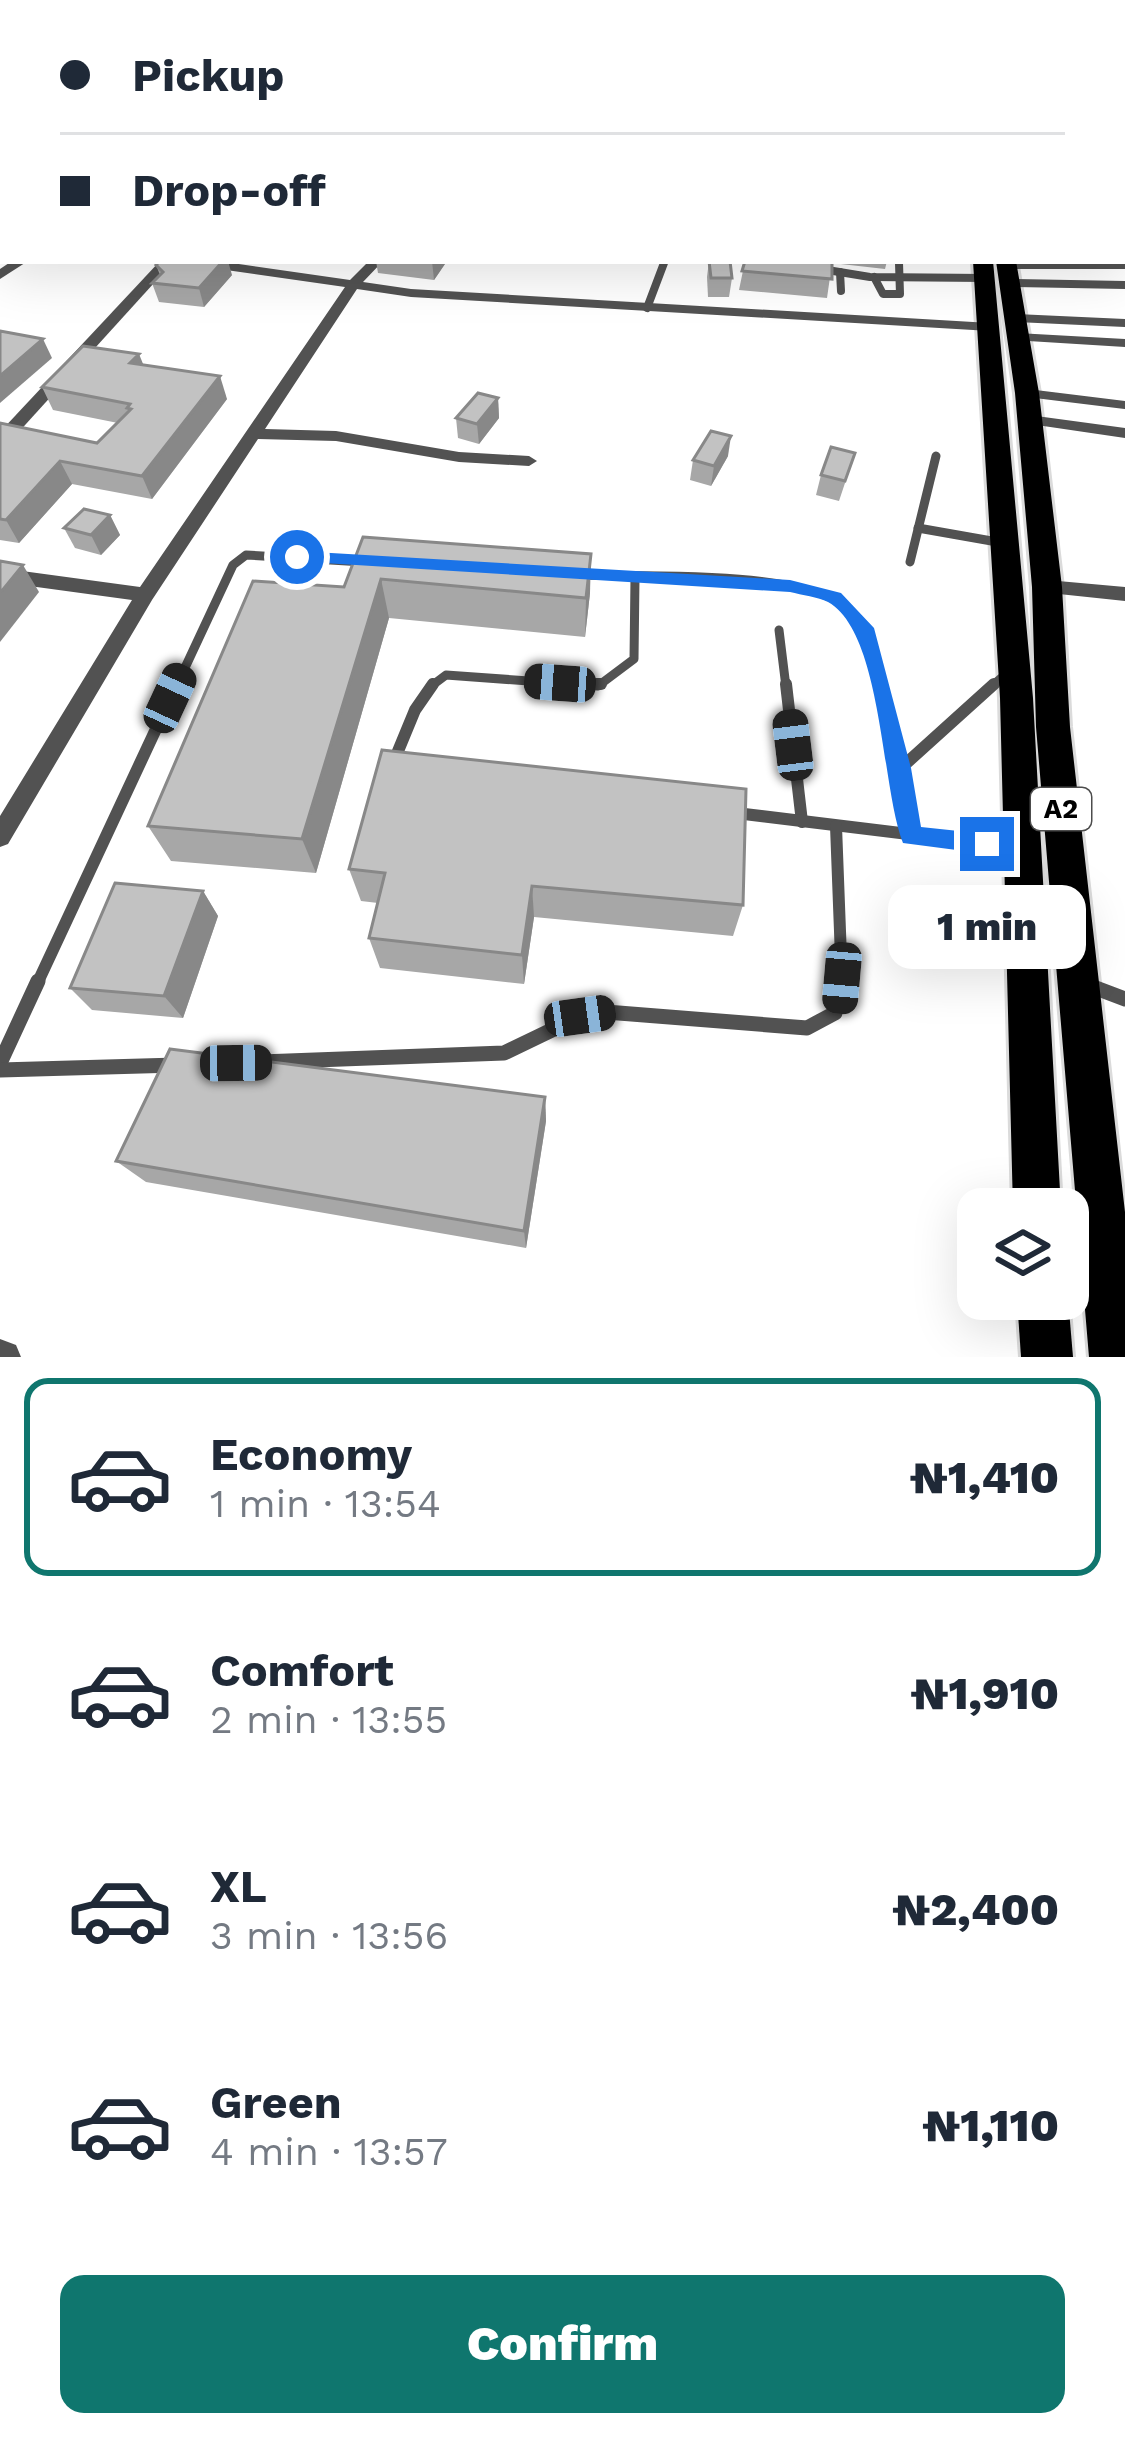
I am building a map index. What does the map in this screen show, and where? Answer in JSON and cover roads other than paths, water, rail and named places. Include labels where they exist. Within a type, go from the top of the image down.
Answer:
[{"type":"highway","name":"A2","points":[[1002,291],[1028,407],[1047,586],[1053,727],[1115,1357]]},
{"type":"highway","name":"A2","points":[[1002,291],[1006,544],[1024,848],[1036,1188]]},
{"type":"highway","points":[[1044,1320],[1047,1357]]},
{"type":"street","points":[[0,442],[164,264]]},
{"type":"street","points":[[212,264],[477,298],[647,308],[1002,291],[1125,343]]},
{"type":"street","points":[[0,837],[145,596],[250,434],[354,284],[373,264]]},
{"type":"street","points":[[1028,407],[1125,433]]},
{"type":"street","points":[[250,434],[336,436],[459,457],[529,461]]},
{"type":"street","points":[[0,575],[145,596]]},
{"type":"street","points":[[1047,586],[1125,594]]},
{"type":"lane","points":[[647,308],[664,264]]},
{"type":"lane","points":[[874,277],[876,287],[888,295],[900,294],[900,264]]},
{"type":"lane","points":[[1002,291],[1066,264]]},
{"type":"lane","points":[[934,266],[940,278]]},
{"type":"lane","points":[[817,268],[874,277],[940,278],[1125,322]]},
{"type":"lane","points":[[840,272],[841,291]]},
{"type":"lane","points":[[1002,291],[1125,285]]},
{"type":"lane","points":[[1028,407],[1125,405]]},
{"type":"lane","points":[[910,562],[936,456]]},
{"type":"lane","points":[[918,528],[1006,544]]},
{"type":"lane","points":[[188,1064],[0,1066],[232,565],[246,555],[260,553],[382,563]]},
{"type":"lane","points":[[566,574],[790,586],[835,598],[864,628],[901,768],[911,836]]},
{"type":"lane","points":[[423,774],[403,767],[396,755],[430,683],[446,675],[598,686],[626,672],[634,658],[634,578]]},
{"type":"lane","points":[[779,630],[802,822]]},
{"type":"lane","points":[[901,768],[1014,667]]},
{"type":"lane","points":[[731,813],[1024,848]]},
{"type":"lane","points":[[236,1063],[504,1053],[580,1016],[606,1012],[807,1028],[828,1022],[839,1007],[842,978],[836,826]]},
{"type":"lane","points":[[1079,982],[1125,999]]}]
